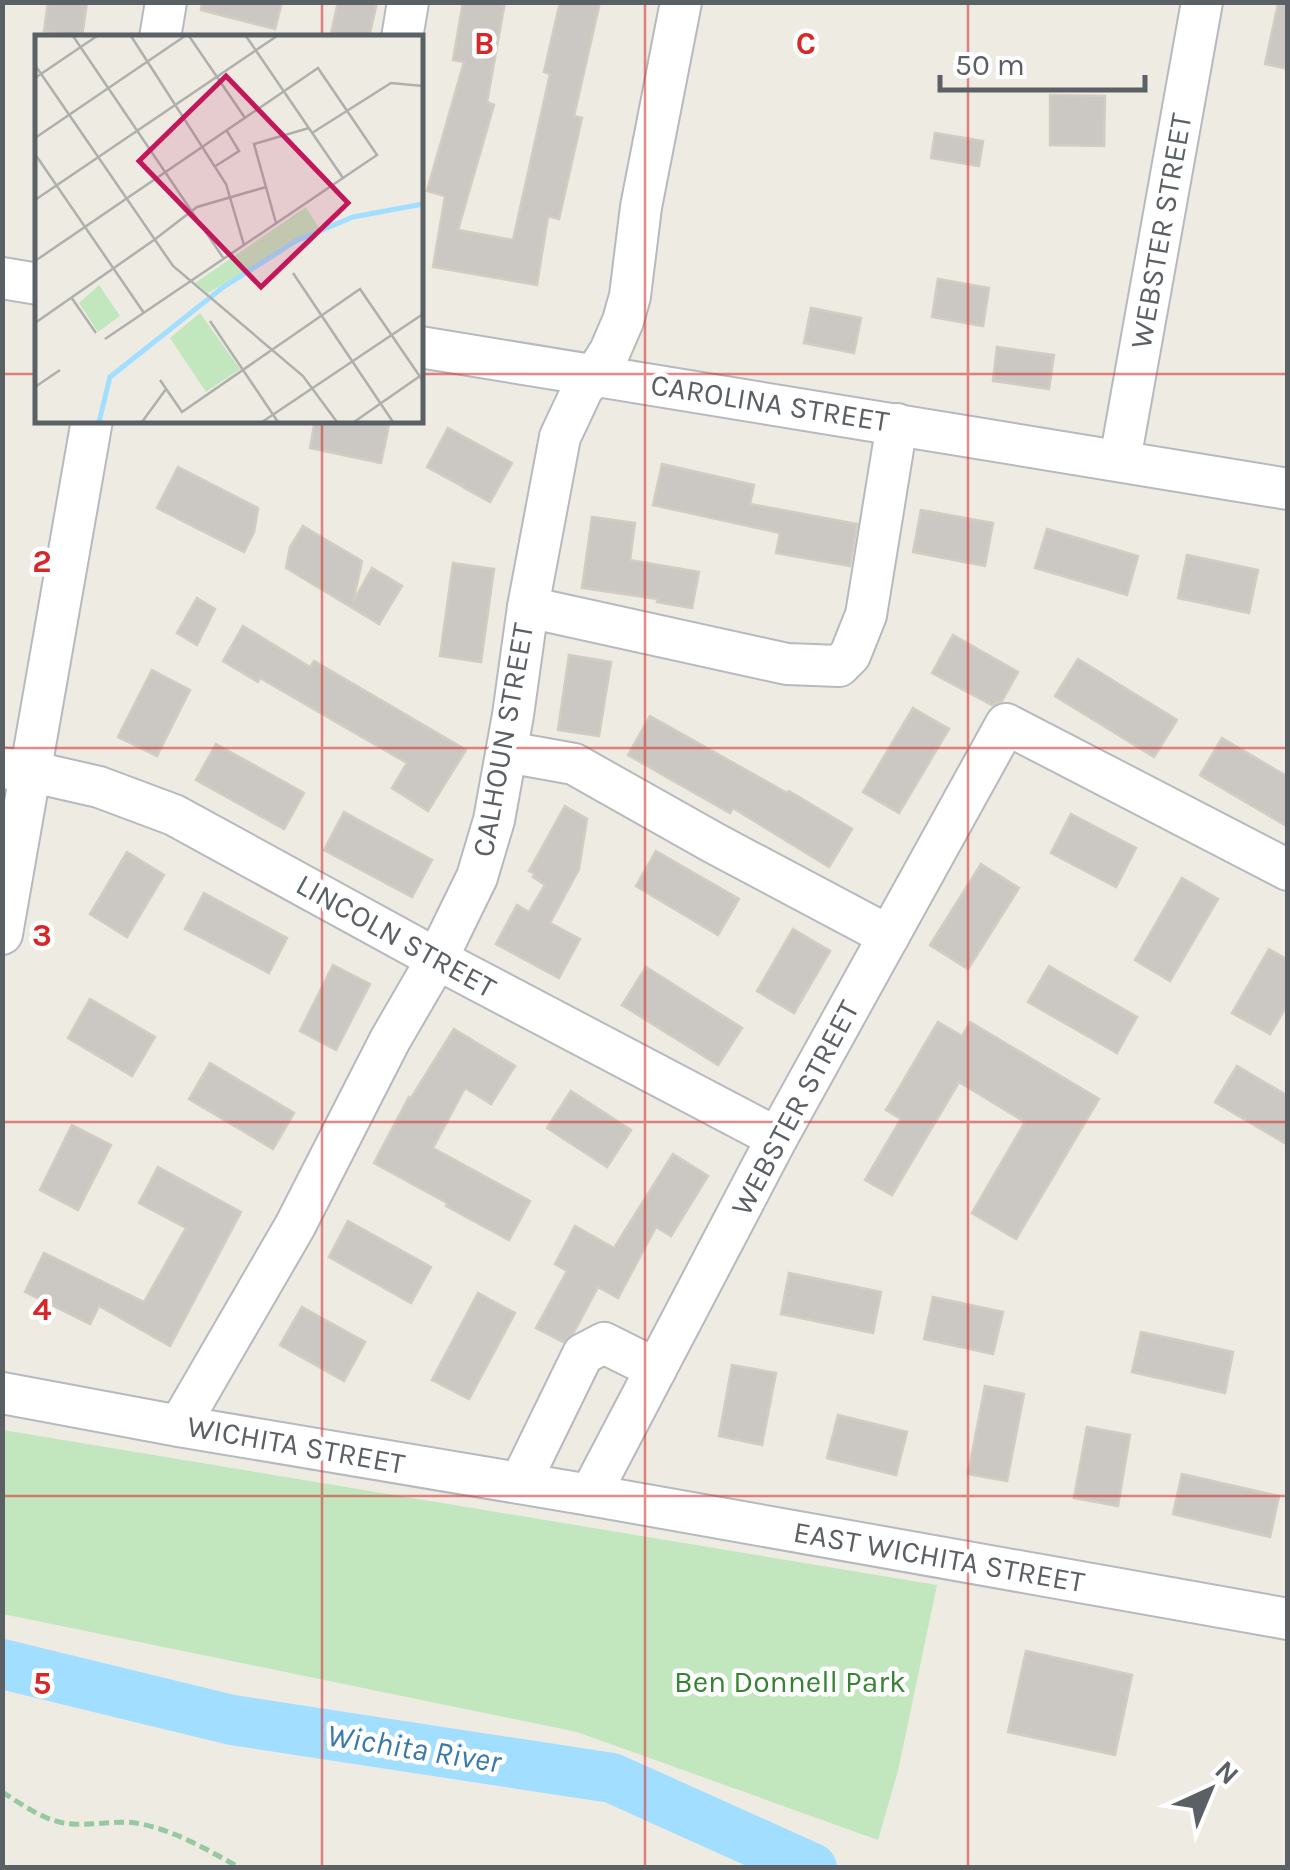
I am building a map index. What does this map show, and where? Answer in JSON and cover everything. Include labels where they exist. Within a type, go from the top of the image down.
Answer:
[{"type":"street","points":[[160,35],[166,2]]},
{"type":"street","points":[[402,35],[408,2]]},
{"type":"street","name":"CALHOUN STREET","points":[[179,1426],[296,1226],[477,877],[494,820],[507,752],[528,607],[560,437],[583,388],[617,336],[630,296],[641,207],[682,2]]},
{"type":"street","name":"WEBSTER STREET","points":[[1120,460],[1202,2]]},
{"type":"street","points":[[2,278],[35,284]]},
{"type":"street","name":"CAROLINA STREET","points":[[422,346],[1288,489]]},
{"type":"street","points":[[2,934],[16,770],[92,422]]},
{"type":"street","points":[[528,607],[787,664],[839,666],[850,654],[866,615],[897,424]]},
{"type":"street","name":"WEBSTER STREET","points":[[590,1495],[777,1138],[1006,724],[1288,870]]},
{"type":"street","points":[[507,752],[574,764],[889,936]]},
{"type":"street","name":"LINCOLN STREET","points":[[16,770],[100,787],[174,816],[777,1138]]},
{"type":"street","points":[[520,1483],[583,1354],[604,1343],[656,1369]]},
{"type":"street","name":"WICHITA STREET","points":[[2,1393],[590,1495]]},
{"type":"street","name":"EAST WICHITA STREET","points":[[590,1495],[1288,1619]]},
{"type":"path","points":[[2,1792],[42,1816],[70,1824],[120,1821],[146,1825],[204,1848],[240,1868]]},
{"type":"green space","name":"Ben Donnell Park","points":[[3,1430],[937,1585],[898,1771],[878,1840],[577,1732],[3,1614]]},
{"type":"building","points":[[48,2],[87,2],[82,35],[44,31]]},
{"type":"building","points":[[202,2],[282,2],[275,29],[201,10]]},
{"type":"building","points":[[338,2],[377,2],[370,35],[331,35]]},
{"type":"building","points":[[463,2],[505,2],[487,102],[494,105],[458,230],[513,240],[550,74],[544,72],[560,2],[600,2],[574,116],[582,118],[559,219],[548,216],[537,285],[433,267],[445,196],[427,191],[464,62],[453,60]]},
{"type":"building","points":[[1278,4],[1288,5],[1288,69],[1265,64]]},
{"type":"building","points":[[1050,95],[1105,96],[1104,146],[1050,145]]},
{"type":"building","points":[[935,133],[983,141],[979,166],[931,158]]},
{"type":"building","points":[[938,279],[989,288],[983,326],[932,317]]},
{"type":"building","points":[[811,308],[861,318],[854,353],[804,343]]},
{"type":"building","points":[[997,347],[1054,355],[1049,389],[993,381]]},
{"type":"building","points":[[315,422],[390,422],[381,463],[310,448]]},
{"type":"building","points":[[448,428],[512,463],[490,502],[463,487],[464,482],[462,486],[427,467]]},
{"type":"building","points":[[662,464],[754,485],[750,504],[857,524],[850,566],[776,553],[780,533],[653,505]]},
{"type":"building","points":[[178,467],[258,508],[254,532],[244,552],[157,508]]},
{"type":"building","points":[[921,510],[993,523],[985,566],[913,552]]},
{"type":"building","points":[[592,517],[635,523],[630,560],[699,572],[692,608],[582,588]]},
{"type":"building","points":[[303,526],[362,561],[353,602],[372,568],[402,586],[379,624],[286,568],[290,547]]},
{"type":"building","points":[[1047,529],[1138,556],[1127,595],[1035,568]]},
{"type":"building","points":[[1187,555],[1258,570],[1249,613],[1178,598]]},
{"type":"building","points":[[453,563],[494,569],[481,662],[440,656]]},
{"type":"building","points":[[197,598],[215,609],[197,645],[177,633]]},
{"type":"building","points":[[243,626],[310,667],[314,661],[466,750],[428,811],[392,788],[407,763],[260,678],[258,682],[223,661]]},
{"type":"building","points":[[953,635],[1018,672],[1002,701],[992,705],[932,673]]},
{"type":"building","points":[[569,655],[611,662],[599,736],[558,730]]},
{"type":"building","points":[[1078,659],[1177,720],[1154,757],[1055,696]]},
{"type":"building","points":[[152,670],[190,690],[157,756],[118,737]]},
{"type":"building","points":[[913,708],[949,729],[899,813],[863,792]]},
{"type":"building","points":[[650,716],[852,829],[829,867],[733,808],[730,813],[628,755]]},
{"type":"building","points":[[1222,738],[1288,777],[1288,827],[1200,775]]},
{"type":"building","points":[[216,744],[304,793],[284,829],[196,780]]},
{"type":"building","points":[[565,806],[587,819],[579,869],[550,923],[580,939],[559,978],[496,944],[517,905],[529,912],[545,885],[529,871]]},
{"type":"building","points":[[344,812],[432,860],[412,897],[324,850]]},
{"type":"building","points":[[1071,814],[1136,848],[1116,887],[1051,853]]},
{"type":"building","points":[[656,851],[739,899],[718,935],[636,886]]},
{"type":"building","points":[[127,852],[164,875],[127,937],[90,914]]},
{"type":"building","points":[[981,864],[1019,888],[968,969],[930,945]]},
{"type":"building","points":[[1182,878],[1218,899],[1170,981],[1135,960]]},
{"type":"building","points":[[204,893],[287,938],[269,973],[185,929]]},
{"type":"building","points":[[793,929],[830,951],[794,1013],[757,991]]},
{"type":"building","points":[[1269,949],[1288,960],[1288,1004],[1270,1034],[1232,1013]]},
{"type":"building","points":[[333,965],[370,984],[336,1050],[300,1031]]},
{"type":"building","points":[[1049,966],[1137,1017],[1117,1053],[1028,1002]]},
{"type":"building","points":[[646,967],[742,1028],[718,1065],[622,1005]]},
{"type":"building","points":[[90,999],[155,1037],[132,1076],[68,1038]]},
{"type":"building","points":[[938,1022],[962,1036],[970,1022],[1099,1099],[1016,1239],[972,1213],[1025,1122],[959,1082],[892,1195],[865,1180],[901,1119],[886,1110]]},
{"type":"building","points":[[454,1029],[515,1066],[491,1104],[465,1088],[433,1148],[530,1201],[509,1240],[374,1163],[409,1097]]},
{"type":"building","points":[[210,1063],[294,1113],[273,1149],[189,1099]]},
{"type":"building","points":[[1237,1066],[1288,1096],[1288,1145],[1215,1102]]},
{"type":"building","points":[[571,1091],[631,1130],[607,1167],[547,1128]]},
{"type":"building","points":[[72,1125],[111,1145],[78,1210],[40,1190]]},
{"type":"building","points":[[673,1154],[708,1176],[671,1236],[656,1227],[618,1298],[598,1287],[574,1332],[563,1342],[536,1328],[567,1271],[555,1264],[575,1226],[614,1248]]},
{"type":"building","points":[[158,1167],[241,1212],[170,1346],[99,1306],[90,1324],[25,1292],[44,1253],[144,1302],[186,1228],[139,1203]]},
{"type":"building","points":[[348,1221],[431,1267],[411,1303],[329,1257]]},
{"type":"building","points":[[789,1273],[881,1292],[873,1333],[781,1314]]},
{"type":"building","points":[[478,1293],[515,1313],[469,1399],[432,1380]]},
{"type":"building","points":[[933,1297],[1003,1312],[993,1354],[924,1339]]},
{"type":"building","points":[[302,1307],[365,1342],[344,1381],[280,1345]]},
{"type":"building","points":[[1141,1332],[1233,1352],[1225,1393],[1132,1372]]},
{"type":"building","points":[[732,1365],[776,1373],[762,1445],[719,1436]]},
{"type":"building","points":[[985,1386],[1024,1394],[1007,1481],[968,1474]]},
{"type":"building","points":[[838,1415],[907,1432],[896,1475],[827,1458]]},
{"type":"building","points":[[1087,1427],[1130,1435],[1118,1506],[1074,1498]]},
{"type":"building","points":[[1182,1474],[1279,1496],[1270,1537],[1173,1514]]},
{"type":"building","points":[[1026,1651],[1132,1675],[1115,1755],[1008,1732]]},
{"type":"waterway","name":"Wichita River","points":[[2,1664],[232,1720],[612,1778],[812,1868]]}]
